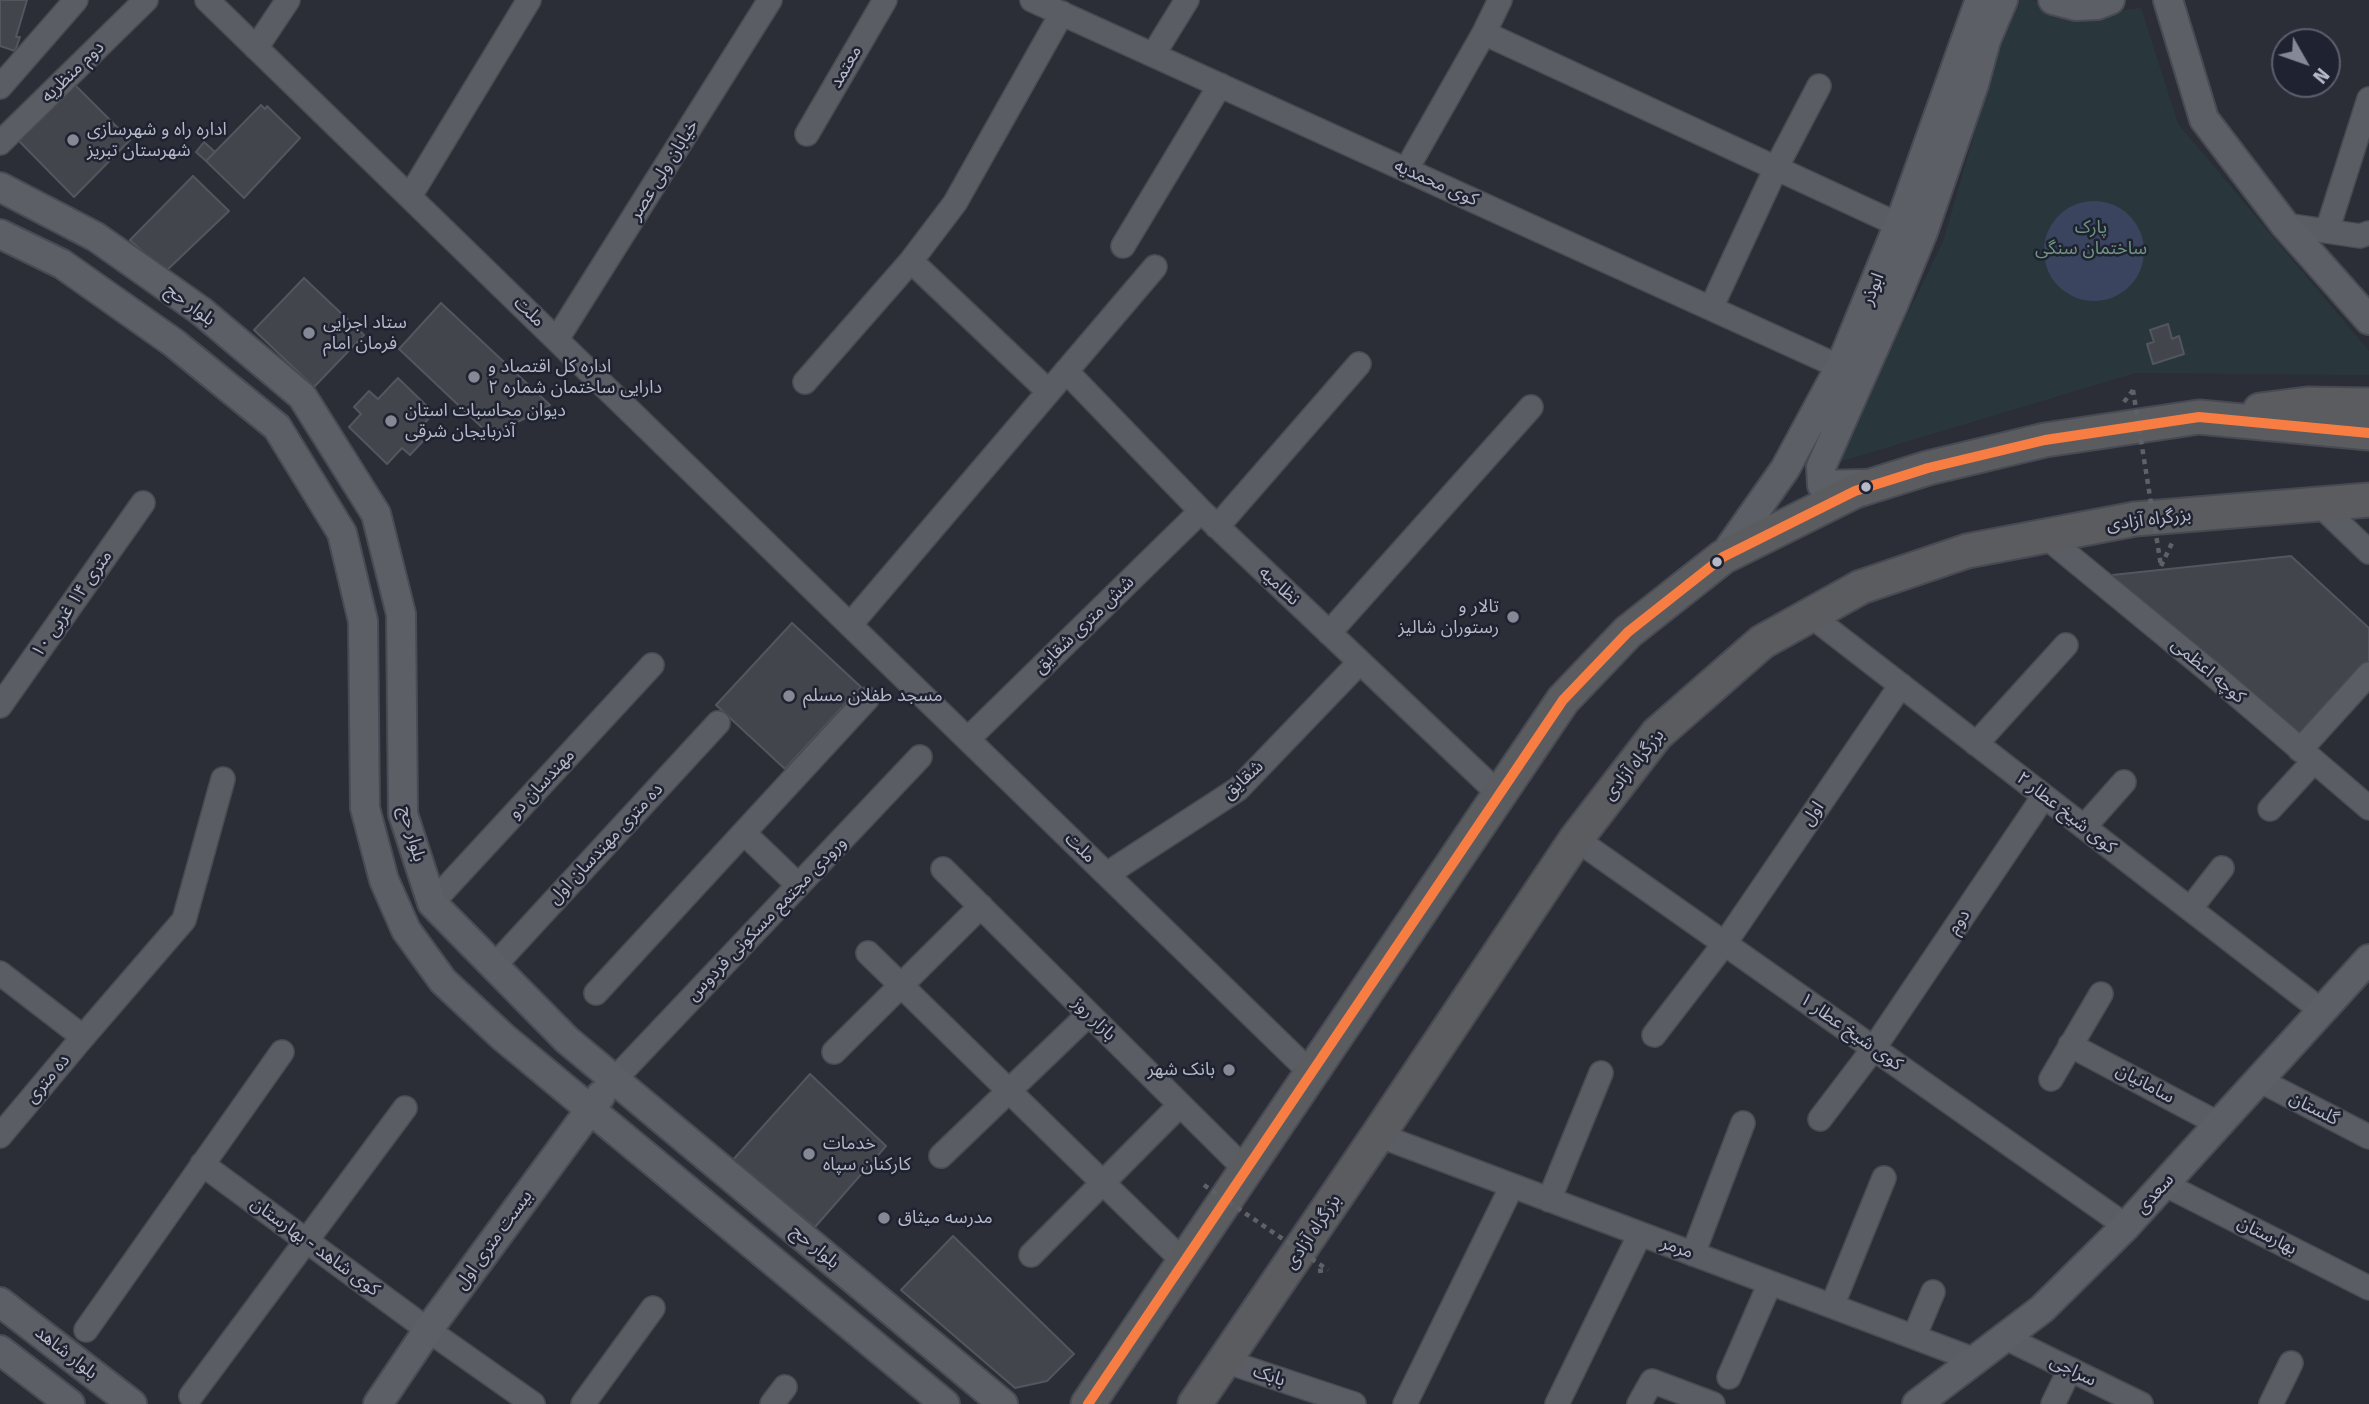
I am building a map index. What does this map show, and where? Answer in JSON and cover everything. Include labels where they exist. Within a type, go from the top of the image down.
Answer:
[{"type":"highway","points":[[1088,1404],[1563,700],[1628,632],[1723,557],[1856,491],[1928,468],[2045,440],[2307,404],[2369,405]]},
{"type":"highway","points":[[2199,417],[2369,433]]},
{"type":"highway","name":"بزرگراه آزادی","points":[[1195,1404],[1576,839],[1657,734],[1762,642],[1861,587],[1967,551],[2135,519],[2369,500]]},
{"type":"highway","name":"بزرگراه آزادی","points":[[2327,503],[2369,507]]},
{"type":"main road","name":"ابوذر","points":[[1879,484],[1822,485],[1821,467],[1899,225],[1980,0]]},
{"type":"main road","name":"ابوذر","points":[[1723,557],[1851,372],[1894,303],[1932,208],[1974,85],[1986,40],[2003,0]]},
{"type":"main road","points":[[2053,0],[2076,6],[2097,5],[2110,0]]},
{"type":"main road","points":[[2168,0],[2204,119],[2285,225],[2369,320]]},
{"type":"main road","name":"بلوار حج","points":[[0,187],[96,237],[201,311],[302,396],[376,514],[401,614],[403,814],[432,903],[567,1040],[1003,1404]]},
{"type":"main road","points":[[0,234],[62,264],[174,343],[277,427],[342,533],[363,621],[365,808],[384,880],[406,930],[443,981],[503,1037],[945,1404]]},
{"type":"main road","points":[[297,460],[330,440]]},
{"type":"main road","name":"سعدی","points":[[1917,1404],[2042,1309],[2126,1226],[2369,959]]},
{"type":"main road","name":"بیست متری اول","points":[[378,1404],[589,1109],[614,1080]]},
{"type":"main road","name":"بلوار شاهد","points":[[0,1302],[132,1404]]},
{"type":"main road","points":[[0,1350],[70,1404]]},
{"type":"street","points":[[0,87],[76,0]]},
{"type":"street","name":"دوم منظریه","points":[[0,143],[146,0]]},
{"type":"street","name":"ملت","points":[[207,0],[1310,1072]]},
{"type":"street","points":[[256,48],[288,0]]},
{"type":"street","points":[[410,196],[529,0]]},
{"type":"street","name":"خیابان ولی عصر","points":[[557,339],[770,0]]},
{"type":"street","name":"معتمد","points":[[807,134],[885,0]]},
{"type":"street","name":"کوی محمدیه","points":[[1032,0],[1851,372]]},
{"type":"street","points":[[1153,55],[1187,0]]},
{"type":"street","points":[[1406,170],[1500,0]]},
{"type":"street","points":[[805,382],[911,261],[955,203],[1062,13]]},
{"type":"street","points":[[1484,33],[1899,225]]},
{"type":"street","points":[[1123,246],[1220,85]]},
{"type":"street","points":[[1711,308],[1776,168],[1819,86]]},
{"type":"street","points":[[2327,231],[2369,99]]},
{"type":"street","points":[[2285,225],[2360,236],[2369,233]]},
{"type":"street","points":[[911,261],[1048,391]]},
{"type":"street","points":[[850,625],[1156,267]]},
{"type":"street","name":"شش متری شقایق","points":[[968,739],[1209,519],[1359,364]]},
{"type":"street","name":"نظامیه","points":[[1066,371],[1209,519],[1499,794]]},
{"type":"street","points":[[1329,633],[1531,407]]},
{"type":"street","name":"۱۰ متری ۱۴ غربی","points":[[0,706],[144,503]]},
{"type":"street","points":[[2327,503],[2369,552]]},
{"type":"street","name":"کوچه اعظمی","points":[[2045,536],[2369,808]]},
{"type":"street","name":"کوی شیخ عطار ۲","points":[[1810,615],[2322,1011]]},
{"type":"street","points":[[1976,744],[2066,645]]},
{"type":"street","name":"شقایق","points":[[1107,874],[1238,789],[1360,662]]},
{"type":"street","name":"مهندسان دو","points":[[432,903],[652,665]]},
{"type":"street","points":[[2270,809],[2369,674]]},
{"type":"street","name":"اول","points":[[1654,1035],[1725,943],[1901,685]]},
{"type":"street","points":[[596,993],[867,699]]},
{"type":"street","name":"ده متری مهندسان اول","points":[[494,966],[718,723]]},
{"type":"street","name":"ورودی مجتمع مسکونی فردوس","points":[[614,1080],[920,757]]},
{"type":"street","points":[[83,1037],[184,920],[222,779]]},
{"type":"street","points":[[2084,827],[2124,782]]},
{"type":"street","name":"دوم","points":[[1820,1119],[1874,1048],[2044,796]]},
{"type":"street","points":[[744,832],[799,886]]},
{"type":"street","name":"کوی شیخ عطار ۱","points":[[1576,839],[2126,1226]]},
{"type":"street","points":[[2190,909],[2222,868]]},
{"type":"street","name":"بازار روز","points":[[943,869],[1245,1170]]},
{"type":"street","points":[[834,1052],[981,906]]},
{"type":"street","points":[[868,953],[1184,1261]]},
{"type":"street","name":"ده متری","points":[[0,973],[83,1037],[0,1136]]},
{"type":"street","points":[[2051,1079],[2101,994]]},
{"type":"street","points":[[941,1156],[1089,1014]]},
{"type":"street","name":"سامانیان","points":[[2070,1045],[2219,1124]]},
{"type":"street","points":[[86,1330],[282,1052]]},
{"type":"street","points":[[1549,1200],[1601,1073]]},
{"type":"street","name":"گلستان","points":[[2259,1080],[2369,1137]]},
{"type":"street","points":[[1031,1255],[1180,1105]]},
{"type":"street","points":[[191,1396],[405,1108]]},
{"type":"street","points":[[1693,1254],[1743,1123]]},
{"type":"street","name":"مرمر","points":[[1378,1135],[1975,1360]]},
{"type":"street","name":"کوی شاهد - بهارستان","points":[[202,1164],[428,1331],[533,1404]]},
{"type":"street","points":[[1832,1306],[1884,1178]]},
{"type":"street","name":"بهارستان","points":[[2164,1184],[2369,1288]]},
{"type":"street","points":[[1405,1404],[1512,1186]]},
{"type":"street","points":[[1558,1404],[1640,1234]]},
{"type":"street","points":[[1729,1377],[1770,1283]]},
{"type":"street","points":[[1914,1337],[1933,1292]]},
{"type":"street","points":[[583,1404],[653,1308]]},
{"type":"street","name":"سراجی","points":[[2004,1337],[2141,1404]]},
{"type":"street","name":"بابک","points":[[1225,1361],[1354,1404]]},
{"type":"street","points":[[2271,1404],[2291,1363]]},
{"type":"street","points":[[2053,1404],[2070,1369]]},
{"type":"street","points":[[1639,1404],[1651,1381],[1713,1404]]},
{"type":"path","points":[[2133,390],[2161,566]]},
{"type":"path","points":[[1204,1185],[1328,1270]]},
{"type":"green space","name":"پارک ساختمان سنگی","points":[[2013,0],[2032,0],[2082,15],[2141,8],[2178,124],[2369,351],[2369,375],[2135,373],[1835,463],[1943,242]]},
{"type":"water","points":[[2094,201],[2122,209],[2136,223],[2144,251],[2136,279],[2122,293],[2094,301],[2066,293],[2052,279],[2044,251],[2052,223],[2066,209]]},
{"type":"building","points":[[0,0],[27,0],[16,37],[20,37],[15,51],[0,46]]},
{"type":"building","name":"اداره راه و شهرسازی شهرستان تبریز","points":[[73,83],[130,140],[74,197],[17,139]]},
{"type":"building","points":[[261,105],[265,109],[267,106],[300,138],[244,198],[206,161]]},
{"type":"building","points":[[204,142],[215,152],[206,161],[196,152]]},
{"type":"building","points":[[193,176],[229,211],[165,272],[130,240]]},
{"type":"building","name":"ستاد اجرایی فرمان امام","points":[[304,278],[364,335],[314,387],[254,330]]},
{"type":"building","name":"اداره کل اقتصاد و دارایی ساختمان شماره ۲","points":[[441,303],[550,405],[491,436],[399,349]]},
{"type":"building","points":[[2168,324],[2172,339],[2179,336],[2184,354],[2153,364],[2147,344],[2154,342],[2150,330]]},
{"type":"building","name":"دیوان محاسبات استان آذربایجان شرقی","points":[[398,378],[434,413],[417,431],[425,439],[410,455],[402,448],[387,464],[349,427],[361,414],[354,407],[369,391],[378,399]]},
{"type":"building","points":[[2291,556],[2369,628],[2369,666],[2300,743],[2115,586],[2112,575]]},
{"type":"building","name":"مسجد طفلان مسلم","points":[[792,623],[861,687],[785,769],[716,705]]},
{"type":"building","name":"خدمات کارکنان سپاه","points":[[810,1074],[886,1146],[815,1227],[731,1162]]},
{"type":"building","points":[[953,1236],[1074,1354],[1047,1381],[1015,1388],[901,1290]]},
{"type":"transit line","points":[[1088,1404],[1563,700],[1628,632],[1723,557],[1855,491],[1928,468],[2045,440],[2199,417],[2369,433]]},
{"type":"place","name":"اداره راه و شهرسازی شهرستان تبریز","points":[[73,140]]},
{"type":"place","name":"ستاد اجرایی فرمان امام","points":[[309,333]]},
{"type":"place","name":"اداره کل اقتصاد و دارایی ساختمان شماره ۲","points":[[474,377]]},
{"type":"place","name":"دیوان محاسبات استان آذربایجان شرقی","points":[[391,421]]},
{"type":"place","name":"تالار و رستوران شالیز","points":[[1513,617]]},
{"type":"place","name":"مسجد طفلان مسلم","points":[[789,696]]},
{"type":"place","name":"بانک شهر","points":[[1229,1070]]},
{"type":"place","name":"خدمات کارکنان سپاه","points":[[809,1154]]},
{"type":"place","name":"مدرسه میثاق","points":[[884,1218]]}]
